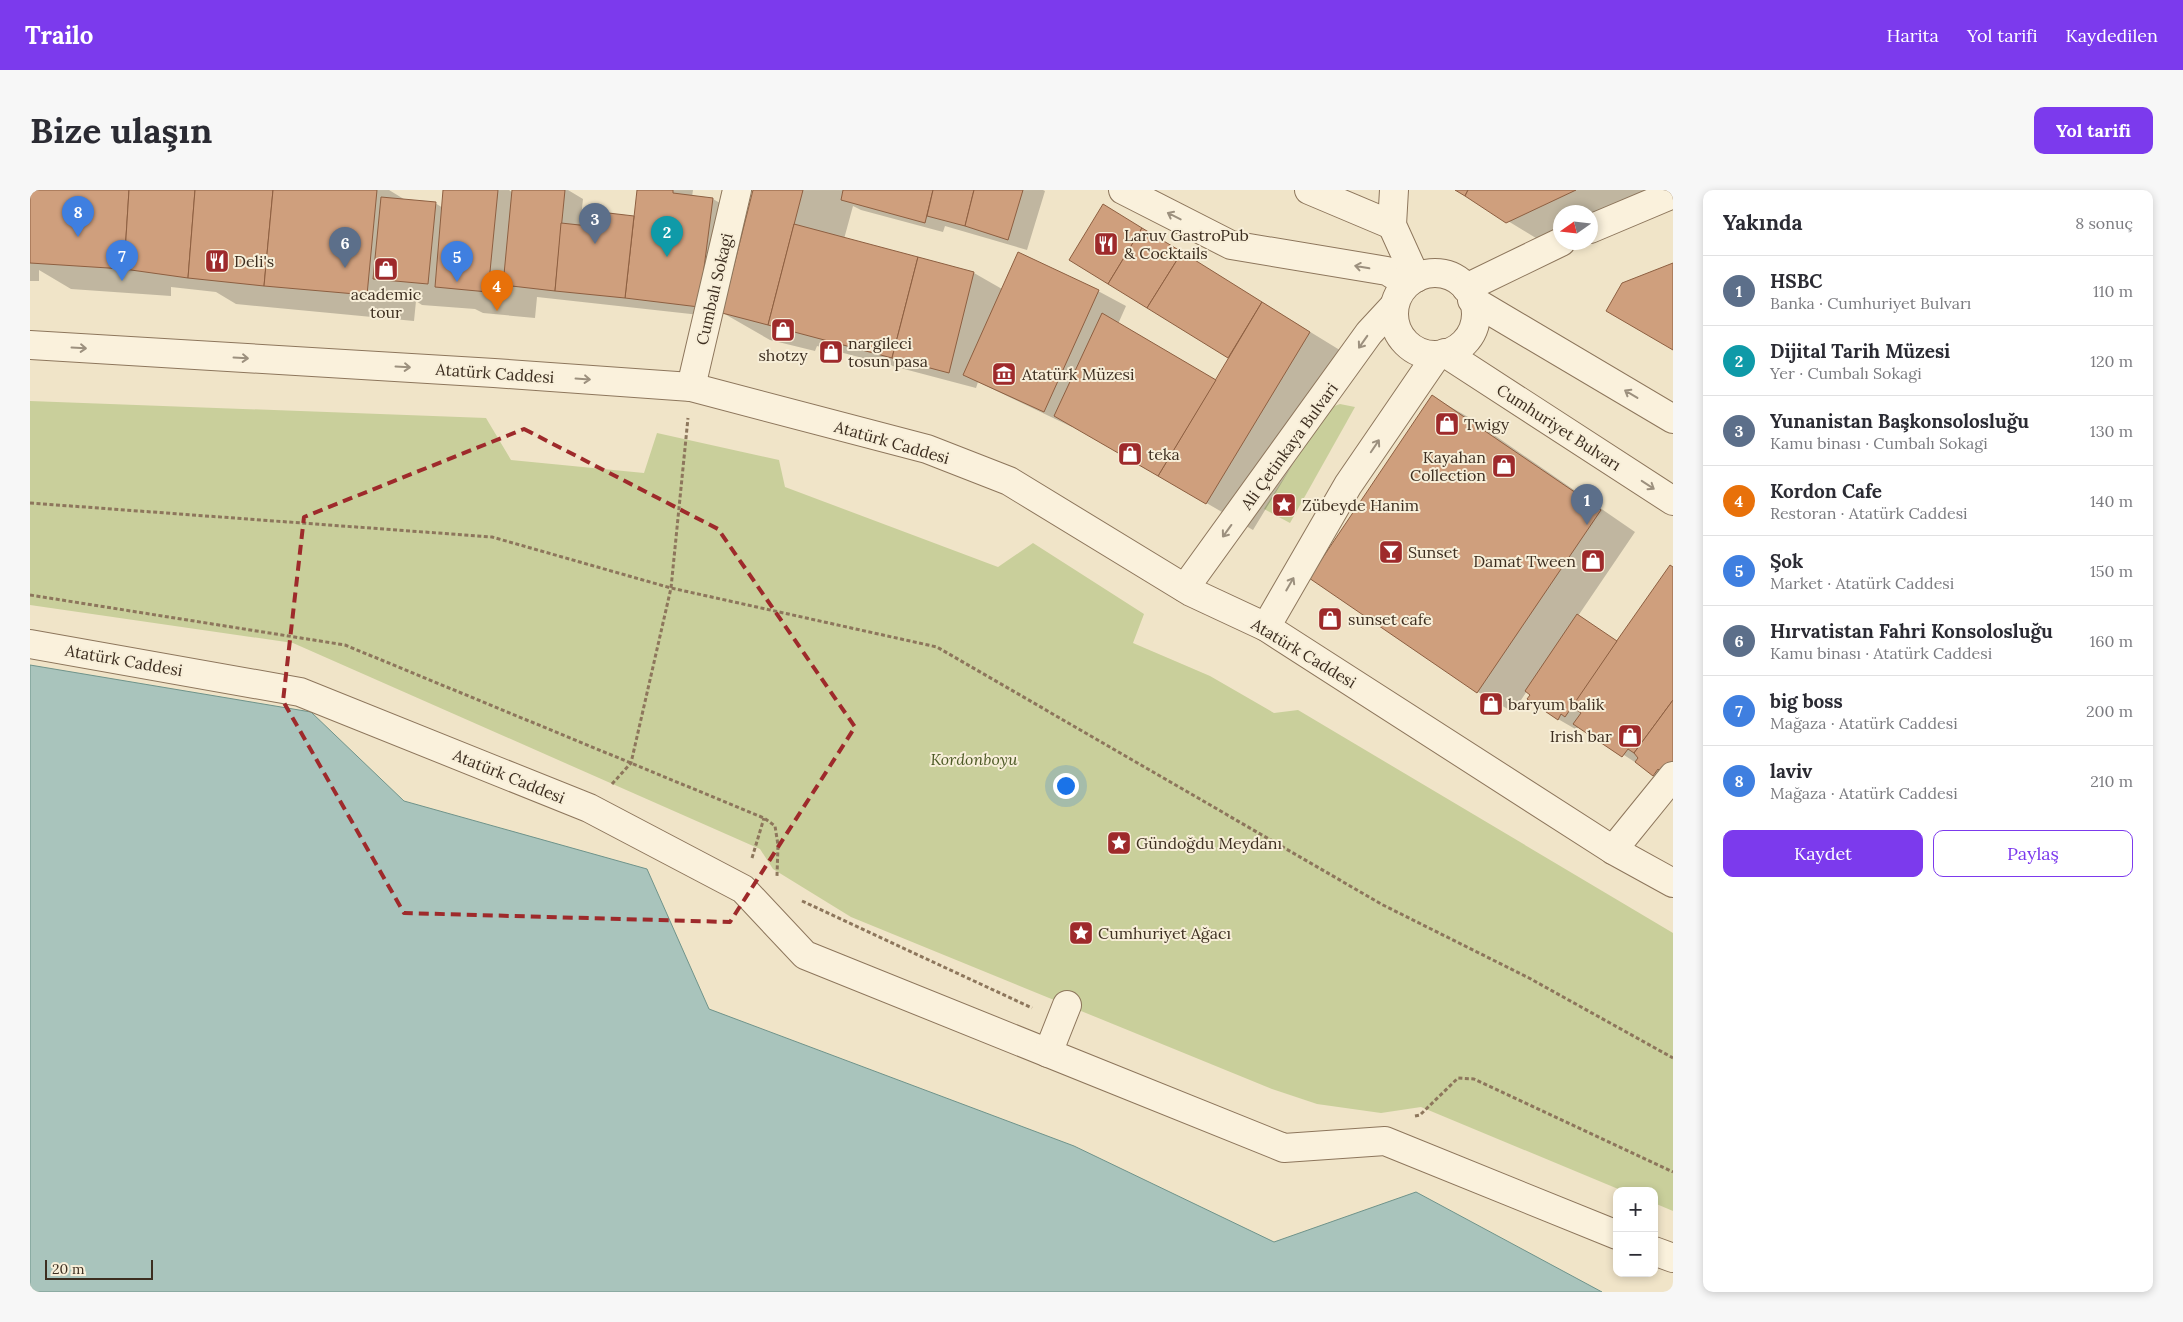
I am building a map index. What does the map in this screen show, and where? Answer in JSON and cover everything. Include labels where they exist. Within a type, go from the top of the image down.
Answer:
[{"type":"street","name":"Cumbalı Sokagi","points":[[691,387],[737,190]]},
{"type":"street","points":[[1123,190],[1231,245],[1386,271],[1406,289]]},
{"type":"street","points":[[1309,190],[1392,225]]},
{"type":"street","points":[[1394,190],[1392,225],[1406,289],[1394,318],[1397,330],[1404,340],[1419,351],[1441,354],[1457,348],[1467,339],[1474,326],[1476,313],[1469,294]]},
{"type":"street","points":[[1598,226],[1673,194]]},
{"type":"street","points":[[1469,294],[1553,247]]},
{"type":"street","points":[[1406,289],[1438,273],[1448,275],[1469,294],[1673,418]]},
{"type":"street","name":"Ali Çetinkaya Bulvari","points":[[1185,588],[1369,333],[1406,289]]},
{"type":"street","name":"Atatürk Caddesi","points":[[30,345],[691,387],[927,449],[1010,482],[1185,588],[1266,626],[1613,850],[1673,884]]},
{"type":"street","points":[[1266,626],[1348,485],[1441,354]]},
{"type":"street","name":"Cumhuriyet Bulvarı","points":[[1441,354],[1673,501]]},
{"type":"street","name":"Atatürk Caddesi","points":[[30,644],[300,692],[589,808],[743,889],[805,956],[1284,1148],[1385,1141]]},
{"type":"street","points":[[1613,850],[1673,776]]},
{"type":"street","points":[[1048,1054],[1067,1005]]},
{"type":"street","points":[[1385,1141],[1613,1233]]},
{"type":"street","points":[[1658,1252],[1673,1258]]},
{"type":"path","points":[[589,808],[631,763],[671,588],[691,387]]},
{"type":"path","points":[[30,503],[492,537],[671,588],[937,647],[1383,904],[1529,978],[1673,1058]]},
{"type":"path","points":[[30,595],[345,645],[764,818],[743,889]]},
{"type":"path","points":[[1385,1141],[1403,1119],[1420,1116],[1458,1078],[1474,1079],[1673,1172]]},
{"type":"highlighted area","points":[[524,429],[718,529],[855,727],[730,922],[404,913],[283,701],[304,517]]},
{"type":"green space","name":"Kordonboyu","points":[[30,401],[486,418],[511,460],[644,473],[657,433],[779,460],[785,487],[998,567],[1033,543],[1144,614],[1133,643],[1210,676],[1274,713],[1298,710],[1673,933],[1673,1211],[1658,1205],[1658,1187],[1613,1187],[1421,1107],[1381,1113],[1317,1104],[1272,1089],[851,917],[773,869],[760,849],[293,643],[30,605]]},
{"type":"green space","points":[[1340,404],[1355,407],[1290,523],[1264,509],[1329,408]]},
{"type":"water","points":[[30,665],[311,712],[404,801],[647,869],[709,1009],[1074,1146],[1274,1242],[1416,1192],[1602,1292],[30,1292]]},
{"type":"building","points":[[30,190],[129,190],[124,269],[30,263]]},
{"type":"building","points":[[129,190],[195,190],[188,278],[124,269]]},
{"type":"building","points":[[195,190],[273,190],[264,286],[188,278]]},
{"type":"building","points":[[273,190],[377,190],[367,295],[264,286]]},
{"type":"building","points":[[443,190],[498,190],[488,292],[435,287]]},
{"type":"building","points":[[512,190],[565,190],[555,291],[503,285]]},
{"type":"building","points":[[637,190],[673,190],[673,193],[713,198],[699,307],[625,298]]},
{"type":"building","points":[[753,190],[803,190],[768,325],[722,313]]},
{"type":"building","points":[[843,190],[933,190],[925,223],[841,200]]},
{"type":"building","points":[[933,190],[974,190],[965,226],[927,216]]},
{"type":"building","points":[[974,190],[1023,190],[1008,240],[965,226]]},
{"type":"building","points":[[1455,190],[1468,190],[1465,196]]},
{"type":"building","points":[[1468,190],[1576,190],[1506,223],[1465,196]]},
{"type":"building","points":[[381,197],[436,202],[428,284],[373,279]]},
{"type":"building","name":"Laruv GastroPub & Cocktails","points":[[1103,204],[1142,228],[1108,284],[1069,260]]},
{"type":"building","points":[[600,212],[634,216],[625,298],[555,291],[561,223],[598,227]]},
{"type":"building","points":[[794,224],[918,257],[892,358],[768,325]]},
{"type":"building","points":[[1142,228],[1182,252],[1147,308],[1108,284]]},
{"type":"building","name":"Atatürk Müzesi","points":[[1018,252],[1099,290],[1044,412],[963,375]]},
{"type":"building","points":[[1182,252],[1262,302],[1228,358],[1147,308]]},
{"type":"building","points":[[918,257],[974,272],[949,373],[892,358]]},
{"type":"building","points":[[1673,263],[1673,350],[1606,311],[1622,283]]},
{"type":"building","points":[[1262,302],[1310,332],[1206,504],[1158,476]]},
{"type":"building","points":[[1102,313],[1216,380],[1158,476],[1054,416]]},
{"type":"building","points":[[1432,395],[1601,510],[1477,693],[1309,578]]},
{"type":"building","points":[[1670,565],[1673,567],[1673,700],[1634,753],[1628,749],[1622,757],[1573,724],[1581,713],[1571,706]]},
{"type":"building","points":[[1577,614],[1617,641],[1565,717],[1561,714],[1558,720],[1527,699],[1530,695],[1525,691]]},
{"type":"building","points":[[1673,700],[1673,761],[1663,774],[1658,769],[1653,776],[1635,762],[1638,758],[1634,753]]},
{"type":"place","name":"laviv","points":[[78,237]]},
{"type":"place","name":"Yunanistan Başkonsolosluğu","points":[[595,244]]},
{"type":"place","name":"Laruv GastroPub & Cocktails","points":[[1106,244]]},
{"type":"place","name":"Dijital Tarih Müzesi","points":[[667,257]]},
{"type":"place","name":"Deli's","points":[[217,261]]},
{"type":"place","name":"Hırvatistan Fahri Konsolosluğu","points":[[345,268]]},
{"type":"place","name":"academic tour","points":[[386,269]]},
{"type":"place","name":"big boss","points":[[122,281]]},
{"type":"place","name":"Şok","points":[[457,282]]},
{"type":"place","name":"Kordon Cafe","points":[[497,311]]},
{"type":"place","name":"shotzy","points":[[783,330]]},
{"type":"place","name":"nargileci tosun pasa","points":[[831,352]]},
{"type":"place","name":"Atatürk Müzesi","points":[[1004,374]]},
{"type":"place","name":"Twigy","points":[[1447,424]]},
{"type":"place","name":"teka","points":[[1130,454]]},
{"type":"place","name":"Kayahan Collection","points":[[1504,466]]},
{"type":"place","name":"Zübeyde Hanim","points":[[1284,505]]},
{"type":"place","name":"HSBC","points":[[1587,525]]},
{"type":"place","name":"Sunset","points":[[1391,552]]},
{"type":"place","name":"Damat Tween","points":[[1593,561]]},
{"type":"place","name":"sunset cafe","points":[[1330,619]]},
{"type":"place","name":"baryum balik","points":[[1491,704]]},
{"type":"place","name":"Irish bar","points":[[1630,736]]},
{"type":"place","name":"Gündoğdu Meydanı","points":[[1119,843]]},
{"type":"place","name":"Cumhuriyet Ağacı","points":[[1081,933]]}]
